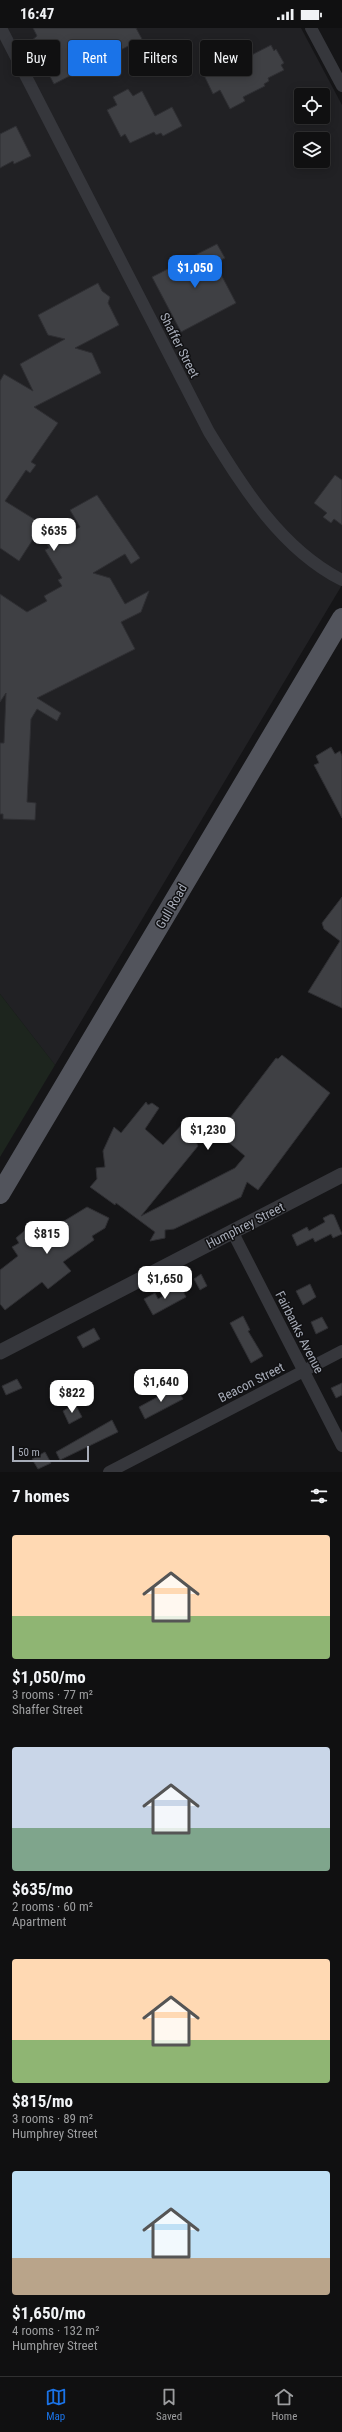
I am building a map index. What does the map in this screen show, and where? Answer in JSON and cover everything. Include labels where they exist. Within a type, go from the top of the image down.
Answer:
[{"type":"main road","name":"Gull Road","points":[[0,1194],[342,618]]},
{"type":"street","name":"Shaffer Street","points":[[1,28],[215,442],[258,506],[277,527],[314,562],[342,580]]},
{"type":"street","points":[[311,28],[342,86]]},
{"type":"street","name":"Humphrey Street","points":[[0,1352],[342,1175]]},
{"type":"street","name":"Fairbanks Avenue","points":[[232,1231],[342,1446]]},
{"type":"street","name":"Beacon Street","points":[[109,1472],[342,1351]]},
{"type":"shaded area","points":[[0,28],[301,28],[342,105],[342,585],[55,1065],[0,994]]},
{"type":"shaded area","points":[[0,994],[55,1065],[0,1157]]},
{"type":"building","points":[[33,28],[136,28],[142,39],[129,40],[129,46],[121,50],[121,40],[68,40],[68,76],[70,76],[54,84],[50,76],[60,76],[60,40],[32,40],[37,36]]},
{"type":"building","points":[[271,45],[274,51],[276,49],[284,63],[281,65],[284,70],[268,78],[269,81],[264,84],[265,86],[243,97],[245,101],[230,109],[220,90],[213,94],[204,76],[252,76],[252,55]]},
{"type":"building","points":[[128,89],[133,96],[142,91],[155,116],[172,107],[182,126],[163,136],[161,133],[156,135],[154,132],[130,143],[125,134],[121,137],[107,110],[117,105],[113,97]]},
{"type":"building","points":[[16,126],[31,156],[14,164],[13,161],[0,168],[0,134]]},
{"type":"building","points":[[217,244],[225,258],[215,263],[236,303],[181,332],[152,277]]},
{"type":"building","points":[[98,283],[102,291],[110,297],[108,303],[119,325],[75,348],[92,353],[101,373],[34,407],[58,423],[31,462],[36,465],[30,473],[26,470],[5,501],[50,529],[57,525],[63,537],[80,527],[70,510],[97,495],[140,558],[131,564],[125,554],[93,573],[110,578],[125,604],[149,591],[141,612],[121,622],[135,649],[37,698],[61,713],[57,721],[37,709],[31,719],[27,802],[36,803],[35,820],[3,819],[3,814],[0,814],[0,743],[4,743],[6,693],[0,702],[0,594],[27,612],[47,601],[44,596],[62,586],[58,580],[62,578],[45,550],[49,548],[39,530],[19,561],[0,548],[0,381],[4,374],[33,391],[20,364],[65,339],[48,335],[38,315]]},
{"type":"building","points":[[335,475],[342,480],[342,525],[334,519],[331,523],[323,517],[327,513],[314,503]]},
{"type":"building","points":[[331,747],[335,754],[340,751],[342,756],[342,818],[314,765],[319,763],[316,756]]},
{"type":"building","points":[[342,897],[342,1008],[308,992],[340,941],[324,929],[322,923]]},
{"type":"building","points":[[282,1055],[330,1093],[258,1190],[247,1182],[241,1197],[174,1229],[165,1230],[165,1238],[150,1241],[155,1232],[116,1203],[115,1205],[90,1187],[97,1179],[96,1168],[105,1167],[103,1151],[114,1127],[121,1133],[146,1102],[148,1105],[152,1103],[159,1108],[145,1129],[163,1145],[186,1120],[198,1146],[141,1216],[235,1168],[245,1156],[220,1135],[225,1132],[221,1130],[276,1058],[278,1059]]},
{"type":"building","points":[[87,1207],[109,1218],[105,1228],[92,1236],[94,1240],[63,1262],[71,1271],[48,1289],[42,1282],[5,1310],[0,1304],[0,1270],[18,1256],[12,1247],[19,1243],[16,1238],[30,1226],[33,1230],[36,1228],[43,1234]]},
{"type":"building","points":[[331,1214],[334,1215],[342,1234],[333,1238],[331,1234],[315,1242],[313,1238],[297,1246],[292,1235],[307,1227],[309,1231],[325,1222],[323,1218]]},
{"type":"building","points":[[201,1274],[207,1286],[200,1290],[194,1279]]},
{"type":"building","points":[[179,1283],[186,1297],[153,1315],[144,1299],[155,1293],[158,1299],[174,1290],[172,1287]]},
{"type":"building","points":[[310,1284],[316,1297],[303,1305],[296,1291]]},
{"type":"building","points":[[243,1316],[250,1330],[248,1331],[263,1356],[251,1363],[230,1323]]},
{"type":"building","points":[[322,1317],[328,1328],[316,1334],[311,1322]]},
{"type":"building","points":[[94,1328],[100,1339],[83,1348],[77,1337]]},
{"type":"building","points":[[17,1379],[22,1388],[6,1395],[2,1386]]},
{"type":"building","points":[[342,1383],[342,1395],[336,1398],[331,1388]]},
{"type":"building","points":[[176,1387],[183,1399],[145,1419],[139,1407]]},
{"type":"building","points":[[75,1404],[82,1417],[69,1424],[63,1411]]},
{"type":"building","points":[[112,1420],[118,1432],[60,1460],[56,1452]]},
{"type":"building","points":[[45,1452],[51,1463],[38,1469],[32,1459]]}]
